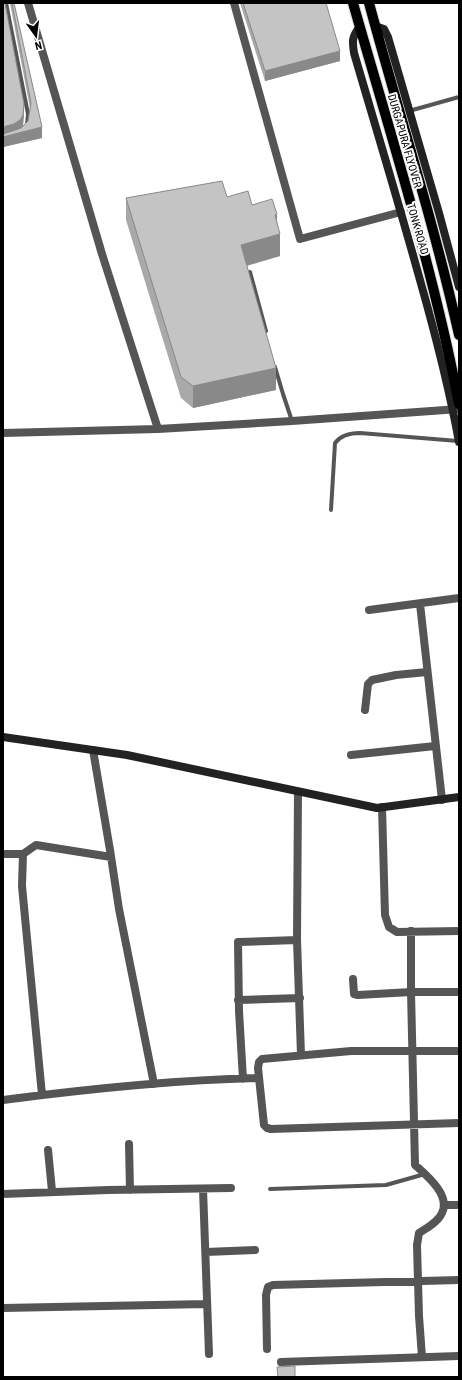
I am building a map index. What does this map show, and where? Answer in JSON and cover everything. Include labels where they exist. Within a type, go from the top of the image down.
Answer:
[{"type":"main road","name":"DURGAPURA FLYOVER","points":[[353,3],[408,192],[434,290],[449,352],[457,408]]},
{"type":"main road","points":[[369,3],[375,26]]},
{"type":"main road","name":"DURGAPURA FLYOVER","points":[[375,26],[437,245],[459,335]]},
{"type":"street","points":[[28,3],[102,254],[158,428]]},
{"type":"street","points":[[234,3],[300,239],[401,212]]},
{"type":"street","name":"TONK ROAD","points":[[360,26],[353,35],[352,42],[354,53],[457,408],[459,441]]},
{"type":"street","points":[[375,26],[384,29],[388,37],[459,287]]},
{"type":"street","points":[[3,433],[158,428],[292,421],[457,408]]},
{"type":"street","points":[[369,610],[459,598]]},
{"type":"street","points":[[420,604],[442,800]]},
{"type":"street","points":[[365,710],[368,684],[372,680],[391,676],[427,672]]},
{"type":"street","points":[[3,737],[127,755],[377,808],[459,797]]},
{"type":"street","points":[[351,755],[435,746]]},
{"type":"street","points":[[93,750],[119,909],[154,1084]]},
{"type":"street","points":[[298,792],[297,940],[301,1055]]},
{"type":"street","points":[[382,808],[385,915],[389,927],[397,932],[459,931]]},
{"type":"street","points":[[3,854],[23,854],[36,845],[111,857]]},
{"type":"street","points":[[23,854],[22,886],[42,1095]]},
{"type":"street","points":[[411,931],[415,1165],[437,1187],[442,1197],[444,1206],[442,1213],[434,1224],[419,1233],[417,1245],[417,1281],[422,1357]]},
{"type":"street","points":[[243,1079],[238,1000],[238,942],[297,940]]},
{"type":"street","points":[[353,979],[354,992],[356,995],[411,992],[459,992]]},
{"type":"street","points":[[238,1000],[300,998]]},
{"type":"street","points":[[459,1051],[351,1051],[262,1059],[259,1062],[259,1078],[264,1124],[267,1128],[459,1123]]},
{"type":"street","points":[[3,1100],[154,1084],[259,1078]]},
{"type":"street","points":[[129,1144],[130,1190]]},
{"type":"street","points":[[48,1150],[52,1191]]},
{"type":"street","points":[[3,1194],[52,1191],[231,1188]]},
{"type":"street","points":[[203,1189],[210,1354]]},
{"type":"street","points":[[444,1206],[459,1204]]},
{"type":"street","points":[[206,1252],[255,1250]]},
{"type":"street","points":[[267,1349],[266,1295],[268,1287],[273,1285],[459,1280]]},
{"type":"street","points":[[3,1308],[207,1304]]},
{"type":"street","points":[[281,1362],[459,1356]]},
{"type":"lane","points":[[6,3],[28,114],[25,132]]},
{"type":"lane","points":[[409,111],[459,97]]},
{"type":"lane","points":[[250,272],[266,333]]},
{"type":"lane","points":[[274,363],[292,421]]},
{"type":"lane","points":[[331,510],[335,443],[338,439],[355,433],[459,441]]},
{"type":"lane","points":[[270,1189],[386,1185],[425,1174]]},
{"type":"building","points":[[3,3],[5,3],[24,104],[23,115],[20,120],[14,124],[3,127]]},
{"type":"building","points":[[12,3],[14,3],[42,127],[3,137],[3,134],[21,128],[28,121],[31,103]]},
{"type":"building","points":[[243,3],[326,3],[340,51],[265,71]]},
{"type":"building","points":[[222,181],[227,197],[248,191],[252,205],[272,199],[277,214],[275,215],[280,234],[241,245],[276,368],[193,386],[181,377],[126,198]]},
{"type":"building","points":[[295,1366],[295,1377],[278,1377],[277,1367]]}]
